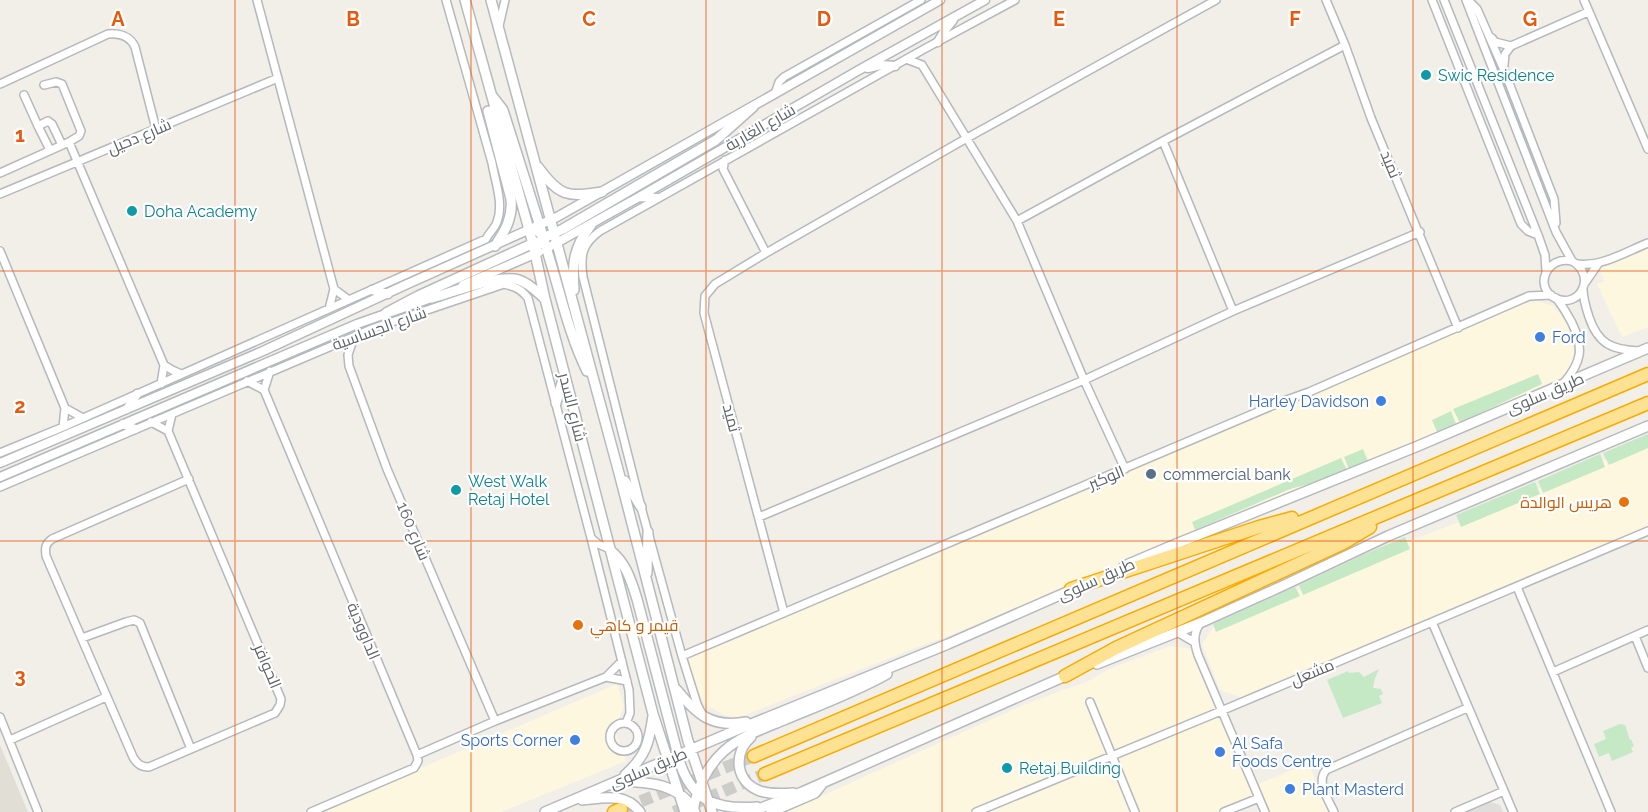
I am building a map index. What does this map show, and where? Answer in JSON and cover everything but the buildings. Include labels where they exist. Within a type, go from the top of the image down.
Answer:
[{"type":"highway","name":"طريق سلوى","points":[[754,756],[1648,374]]},
{"type":"highway","points":[[765,774],[1648,403]]},
{"type":"highway","points":[[1065,676],[1116,648],[1343,543],[1413,502]]},
{"type":"highway","points":[[1071,590],[1259,527],[1331,508]]},
{"type":"main road","name":"شارع السدر","points":[[465,0],[529,230],[653,714],[686,807]]},
{"type":"main road","name":"شارع السدر","points":[[491,0],[575,307],[673,685],[691,750],[712,812]]},
{"type":"main road","points":[[490,93],[503,110],[540,225],[565,317],[576,348],[597,391]]},
{"type":"main road","points":[[490,93],[488,110],[512,199],[512,209],[507,226],[495,246]]},
{"type":"main road","points":[[529,230],[538,231],[549,244],[555,238],[716,140],[753,107]]},
{"type":"main road","points":[[536,164],[553,185],[564,193],[576,196],[602,192]]},
{"type":"main road","points":[[383,314],[418,296],[534,249],[544,240],[549,231],[550,220]]},
{"type":"main road","points":[[575,307],[573,274],[575,252],[591,225]]},
{"type":"main road","points":[[432,298],[493,280],[511,278],[521,280],[545,299]]},
{"type":"main road","name":"طريق سلوى","points":[[545,812],[762,719],[918,656],[1176,544],[1418,447],[1645,350]]},
{"type":"main road","points":[[556,403],[565,374]]},
{"type":"main road","points":[[610,549],[625,567],[635,591],[684,776],[694,790],[708,801],[722,805],[768,809],[1065,676],[1280,588],[1388,536],[1648,426]]},
{"type":"main road","points":[[619,473],[641,507]]},
{"type":"main road","points":[[647,584],[648,532]]},
{"type":"main road","points":[[618,781],[651,783],[665,787],[686,807],[694,790],[702,783],[713,763],[735,743],[757,731],[870,683],[918,656]]},
{"type":"main road","points":[[673,685],[689,705],[703,717],[714,722],[732,724],[762,719]]},
{"type":"main road","points":[[618,781],[637,764],[645,752],[653,714]]},
{"type":"main road","points":[[757,731],[744,745],[739,756],[739,767],[745,780],[753,788],[767,792],[777,794],[802,792]]},
{"type":"main road","points":[[691,750],[694,790]]},
{"type":"main road","points":[[751,812],[768,809],[815,793],[824,782]]},
{"type":"main road","points":[[571,801],[620,797],[631,802],[640,812]]},
{"type":"street","points":[[257,0],[334,289],[329,309]]},
{"type":"street","points":[[372,290],[486,238],[497,222],[500,208],[492,163],[446,0]]},
{"type":"street","name":"شارع السدر","points":[[499,29],[505,0]]},
{"type":"street","name":"شارع الغارية","points":[[775,94],[784,76],[921,0]]},
{"type":"street","name":"شارع الغارية","points":[[529,230],[602,192],[940,0]]},
{"type":"street","name":"شارع الغارية","points":[[555,238],[591,225],[985,0]]},
{"type":"street","name":"شارع الغارية","points":[[657,198],[1015,0]]},
{"type":"street","name":"ثميد","points":[[784,613],[704,313],[705,296],[715,284],[766,253],[1216,0]]},
{"type":"street","name":"ثميد","points":[[1326,0],[1371,118],[1458,328]]},
{"type":"street","points":[[1432,0],[1521,224],[1528,231],[1538,235]]},
{"type":"street","points":[[1444,0],[1538,235],[1545,255],[1545,285],[1564,307],[1578,338],[1580,354],[1575,369],[1561,386]]},
{"type":"street","points":[[1467,0],[1477,9],[1490,36],[1554,199],[1556,232]]},
{"type":"street","points":[[1467,0],[1556,232],[1574,262],[1584,272],[1584,300],[1596,333],[1603,341],[1615,348],[1645,350]]},
{"type":"street","points":[[1584,0],[1646,138],[1648,149]]},
{"type":"street","points":[[1504,70],[1505,54],[1511,46],[1588,12]]},
{"type":"street","points":[[938,42],[957,16]]},
{"type":"street","points":[[0,84],[108,34],[122,35],[132,41],[135,47],[156,129]]},
{"type":"street","points":[[1490,36],[1496,42],[1511,46]]},
{"type":"street","points":[[1017,221],[1345,45]]},
{"type":"street","points":[[922,65],[926,48]]},
{"type":"street","points":[[906,59],[922,65],[1017,221],[1084,380],[1125,469]]},
{"type":"street","points":[[859,70],[881,65],[895,66]]},
{"type":"street","name":"شارع دحيل","points":[[0,194],[278,78]]},
{"type":"street","points":[[0,173],[79,136],[81,131],[62,84],[56,82],[44,85]]},
{"type":"street","points":[[24,95],[50,150]]},
{"type":"street","points":[[38,126],[50,122],[79,161],[164,365],[161,384]]},
{"type":"street","points":[[1163,141],[1233,311]]},
{"type":"street","points":[[725,160],[723,169],[766,253]]},
{"type":"street","points":[[714,166],[723,169]]},
{"type":"street","points":[[639,197],[657,198]]},
{"type":"street","points":[[657,198],[593,236],[584,248],[581,265],[641,507],[682,656],[703,717]]},
{"type":"street","name":"شارع الجساسية","points":[[3,457],[127,409],[263,351],[529,230]]},
{"type":"street","points":[[759,517],[1084,380],[1233,311],[1420,232]]},
{"type":"street","points":[[1546,272],[1557,261],[1598,264],[1648,243]]},
{"type":"street","name":"شارع الجساسية","points":[[0,477],[383,314],[432,298],[534,249]]},
{"type":"street","points":[[0,251],[65,408],[63,428]]},
{"type":"street","points":[[1554,297],[1564,300],[1578,295],[1598,264]]},
{"type":"street","name":"الوكير","points":[[682,656],[1458,328],[1529,296],[1544,280]]},
{"type":"street","name":"شارع الجساسية","points":[[0,487],[374,328],[504,284],[518,287],[528,298],[532,310],[627,681],[630,713],[626,723]]},
{"type":"street","points":[[334,289],[349,300]]},
{"type":"street","points":[[372,290],[388,294]]},
{"type":"street","name":"شارع الجساسية","points":[[0,463],[3,457],[84,418],[372,290]]},
{"type":"street","name":"الوكير","points":[[1529,296],[1554,297]]},
{"type":"street","points":[[374,328],[383,314]]},
{"type":"street","name":"شارع 160","points":[[354,337],[348,355],[349,366],[387,470],[495,721]]},
{"type":"street","points":[[164,365],[182,374]]},
{"type":"street","points":[[247,381],[264,390],[270,371]]},
{"type":"street","name":"الداوودية","points":[[264,390],[417,755]]},
{"type":"street","points":[[194,404],[196,393]]},
{"type":"street","points":[[127,409],[137,394]]},
{"type":"street","points":[[65,408],[84,418]]},
{"type":"street","points":[[151,422],[168,431],[172,414]]},
{"type":"street","points":[[123,424],[135,429]]},
{"type":"street","name":"الحوافر","points":[[168,431],[189,479],[281,699],[275,713],[150,767],[143,767],[133,757],[106,697],[45,549],[46,543],[52,539],[189,479]]},
{"type":"street","name":"مشعل","points":[[976,812],[1648,531]]},
{"type":"street","points":[[591,538],[610,549]]},
{"type":"street","points":[[1517,587],[1611,812]]},
{"type":"street","points":[[82,638],[134,620],[140,623],[191,749]]},
{"type":"street","points":[[1200,622],[1194,642],[1198,655],[1265,812]]},
{"type":"street","points":[[1432,622],[1512,812]]},
{"type":"street","points":[[1553,672],[1648,630]]},
{"type":"street","points":[[1177,632],[1194,642]]},
{"type":"street","points":[[1635,636],[1648,668]]},
{"type":"street","points":[[311,812],[414,768],[418,761],[417,755],[606,677],[622,661]]},
{"type":"street","points":[[606,677],[627,681]]},
{"type":"street","points":[[10,740],[106,697]]},
{"type":"street","points":[[1090,702],[1135,812]]},
{"type":"street","points":[[1334,812],[1322,783],[1322,775],[1326,770],[1467,708]]},
{"type":"street","points":[[0,717],[38,812]]},
{"type":"street","points":[[626,723],[632,725],[636,730],[638,742],[629,751],[619,751],[611,744],[610,732],[614,726],[626,723]]},
{"type":"street","points":[[1455,812],[1504,791]]},
{"type":"street","points":[[1224,812],[1259,798]]},
{"type":"shaded area","points":[[1648,247],[1648,327],[1622,337],[1597,284],[1604,281],[1599,268]]},
{"type":"shaded area","points":[[1537,301],[1554,306],[1565,321],[1572,337],[1575,358],[1560,381],[946,637],[740,717],[726,716],[705,704],[694,682],[687,658],[1524,304]]},
{"type":"shaded area","points":[[1648,441],[1648,528],[1243,698],[1220,690],[1202,644],[1213,628],[1407,542]]},
{"type":"shaded area","points":[[1170,646],[1192,649],[1253,797],[1217,812],[786,812],[1019,707],[1087,682],[1109,669]]},
{"type":"shaded area","points":[[617,684],[624,705],[615,731],[626,761],[501,812],[318,812]]},
{"type":"shaded area","points":[[0,745],[28,812],[0,812]]},
{"type":"shaded area","points":[[1308,763],[1329,812],[1265,812],[1254,786]]},
{"type":"shaded area","points":[[1490,802],[1500,805],[1503,812],[1466,812]]},
{"type":"green space","points":[[1538,374],[1542,384],[1460,423],[1453,409]]},
{"type":"green space","points":[[1451,411],[1456,424],[1437,432],[1432,420]]},
{"type":"green space","points":[[1648,434],[1648,448],[1609,465],[1603,453]]},
{"type":"green space","points":[[1363,449],[1368,461],[1349,469],[1344,457]]},
{"type":"green space","points":[[1600,454],[1605,467],[1543,493],[1538,481]]},
{"type":"green space","points":[[1341,458],[1347,470],[1290,489],[1195,530],[1192,522]]},
{"type":"green space","points":[[1535,482],[1540,494],[1461,527],[1456,515]]},
{"type":"green space","points":[[1405,537],[1410,549],[1303,595],[1299,585]]},
{"type":"green space","points":[[1295,587],[1300,596],[1216,632],[1213,624]]},
{"type":"green space","points":[[1379,669],[1373,688],[1381,689],[1383,694],[1379,696],[1382,703],[1343,718],[1327,680],[1348,671],[1349,673],[1359,672],[1364,677]]},
{"type":"green space","points":[[1620,724],[1625,725],[1634,746],[1631,748],[1633,752],[1612,761],[1609,753],[1599,757],[1594,744],[1606,739],[1603,731]]},
{"type":"tunnel","points":[[624,808],[754,756]]},
{"type":"tunnel","points":[[674,812],[765,774]]},
{"type":"place","name":"Swic Residence","points":[[1426,75]]},
{"type":"place","name":"Doha Academy","points":[[132,211]]},
{"type":"place","name":"Ford","points":[[1540,337]]},
{"type":"place","name":"Harley Davidson","points":[[1381,401]]},
{"type":"place","name":"commercial bank","points":[[1151,474]]},
{"type":"place","name":"West Walk Retaj Hotel","points":[[456,490]]},
{"type":"place","name":"هريس الوالدة","points":[[1624,502]]},
{"type":"place","name":"قيمر و كاهي","points":[[578,625]]},
{"type":"place","name":"Sports Corner","points":[[575,740]]},
{"type":"place","name":"Al Safa Foods Centre","points":[[1220,752]]},
{"type":"place","name":"Retaj Building","points":[[1007,768]]},
{"type":"place","name":"Plant Masterd","points":[[1290,789]]}]
